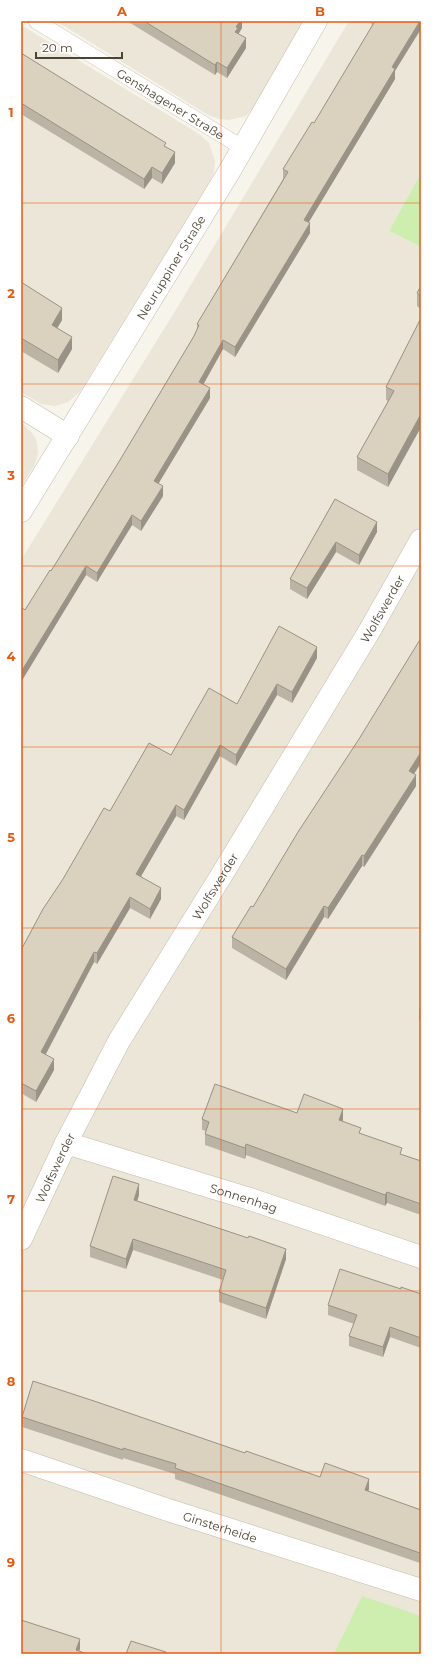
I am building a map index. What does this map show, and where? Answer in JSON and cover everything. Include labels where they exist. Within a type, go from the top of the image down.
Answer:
[{"type":"street","name":"Neuruppiner Straße","points":[[21,511],[243,148],[316,21]]},
{"type":"street","points":[[21,407],[68,436]]},
{"type":"street","name":"Wolfswerder","points":[[21,1239],[66,1143],[118,1041],[242,842],[370,630],[421,540]]},
{"type":"street","name":"Sonnenhag","points":[[66,1143],[250,1199],[421,1257]]},
{"type":"street","name":"Ginsterheide","points":[[21,1460],[168,1510],[421,1590]]},
{"type":"lane","name":"Genshagener Straße","points":[[36,21],[243,148]]},
{"type":"shaded area","points":[[56,21],[303,21],[254,107],[246,116],[229,120],[219,119],[208,115]]},
{"type":"shaded area","points":[[349,21],[421,21],[421,173],[389,231],[421,247],[421,1654],[21,1654],[21,560],[177,308]]},
{"type":"shaded area","points":[[21,25],[199,134],[209,143],[215,161],[214,172],[210,181],[80,392],[68,402],[55,406],[41,404],[21,392]]},
{"type":"shaded area","points":[[21,422],[34,435],[37,442],[38,453],[35,464],[21,487]]},
{"type":"green space","points":[[421,173],[421,247],[389,231]]},
{"type":"green space","points":[[362,1596],[421,1616],[421,1654],[334,1654]]},
{"type":"building","points":[[144,21],[240,21],[235,32],[246,38],[227,68],[217,62],[215,65]]},
{"type":"building","points":[[375,21],[420,21],[392,67],[395,69],[304,220],[310,223],[235,347],[223,340],[199,382],[210,388],[154,481],[163,486],[141,521],[132,515],[97,573],[86,566],[21,672],[21,607],[25,610],[120,460],[194,336],[199,325],[197,324],[288,172],[283,169],[312,122],[314,123]]},
{"type":"building","points":[[21,53],[166,143],[164,146],[175,152],[162,173],[152,167],[144,179],[21,103]]},
{"type":"building","points":[[21,282],[62,308],[52,325],[72,337],[58,360],[21,338]]},
{"type":"building","points":[[421,286],[421,296],[417,293]]},
{"type":"building","points":[[421,318],[421,414],[388,474],[357,457],[394,391],[386,387]]},
{"type":"building","points":[[335,499],[377,522],[359,555],[336,542],[307,588],[290,579]]},
{"type":"building","points":[[279,626],[317,647],[292,692],[277,684],[236,755],[220,745],[184,810],[176,805],[136,874],[161,888],[150,909],[130,897],[97,953],[94,952],[41,1052],[54,1059],[36,1091],[21,1083],[21,950],[43,909],[63,879],[104,808],[110,811],[149,743],[171,755],[209,688],[237,704]]},
{"type":"building","points":[[421,638],[421,752],[409,771],[416,775],[364,856],[362,855],[328,908],[324,906],[286,969],[232,937],[251,906],[253,907],[298,832],[359,739]]},
{"type":"building","points":[[215,1084],[297,1113],[304,1094],[343,1109],[339,1120],[361,1128],[359,1133],[402,1148],[400,1154],[421,1161],[421,1204],[387,1192],[385,1195],[246,1144],[245,1148],[205,1134],[209,1122],[202,1119]]},
{"type":"building","points":[[113,1176],[139,1184],[134,1200],[286,1249],[266,1308],[219,1292],[226,1270],[133,1239],[126,1259],[90,1246]]},
{"type":"building","points":[[340,1269],[421,1294],[421,1338],[390,1327],[383,1347],[349,1336],[357,1315],[328,1305]]},
{"type":"building","points":[[33,1381],[320,1477],[325,1463],[369,1479],[365,1490],[421,1510],[420,1553],[175,1468],[176,1464],[123,1448],[123,1450],[22,1417]]},
{"type":"building","points":[[21,1620],[80,1639],[76,1650],[87,1654],[21,1654]]},
{"type":"building","points":[[131,1641],[166,1652],[165,1654],[126,1654]]}]
